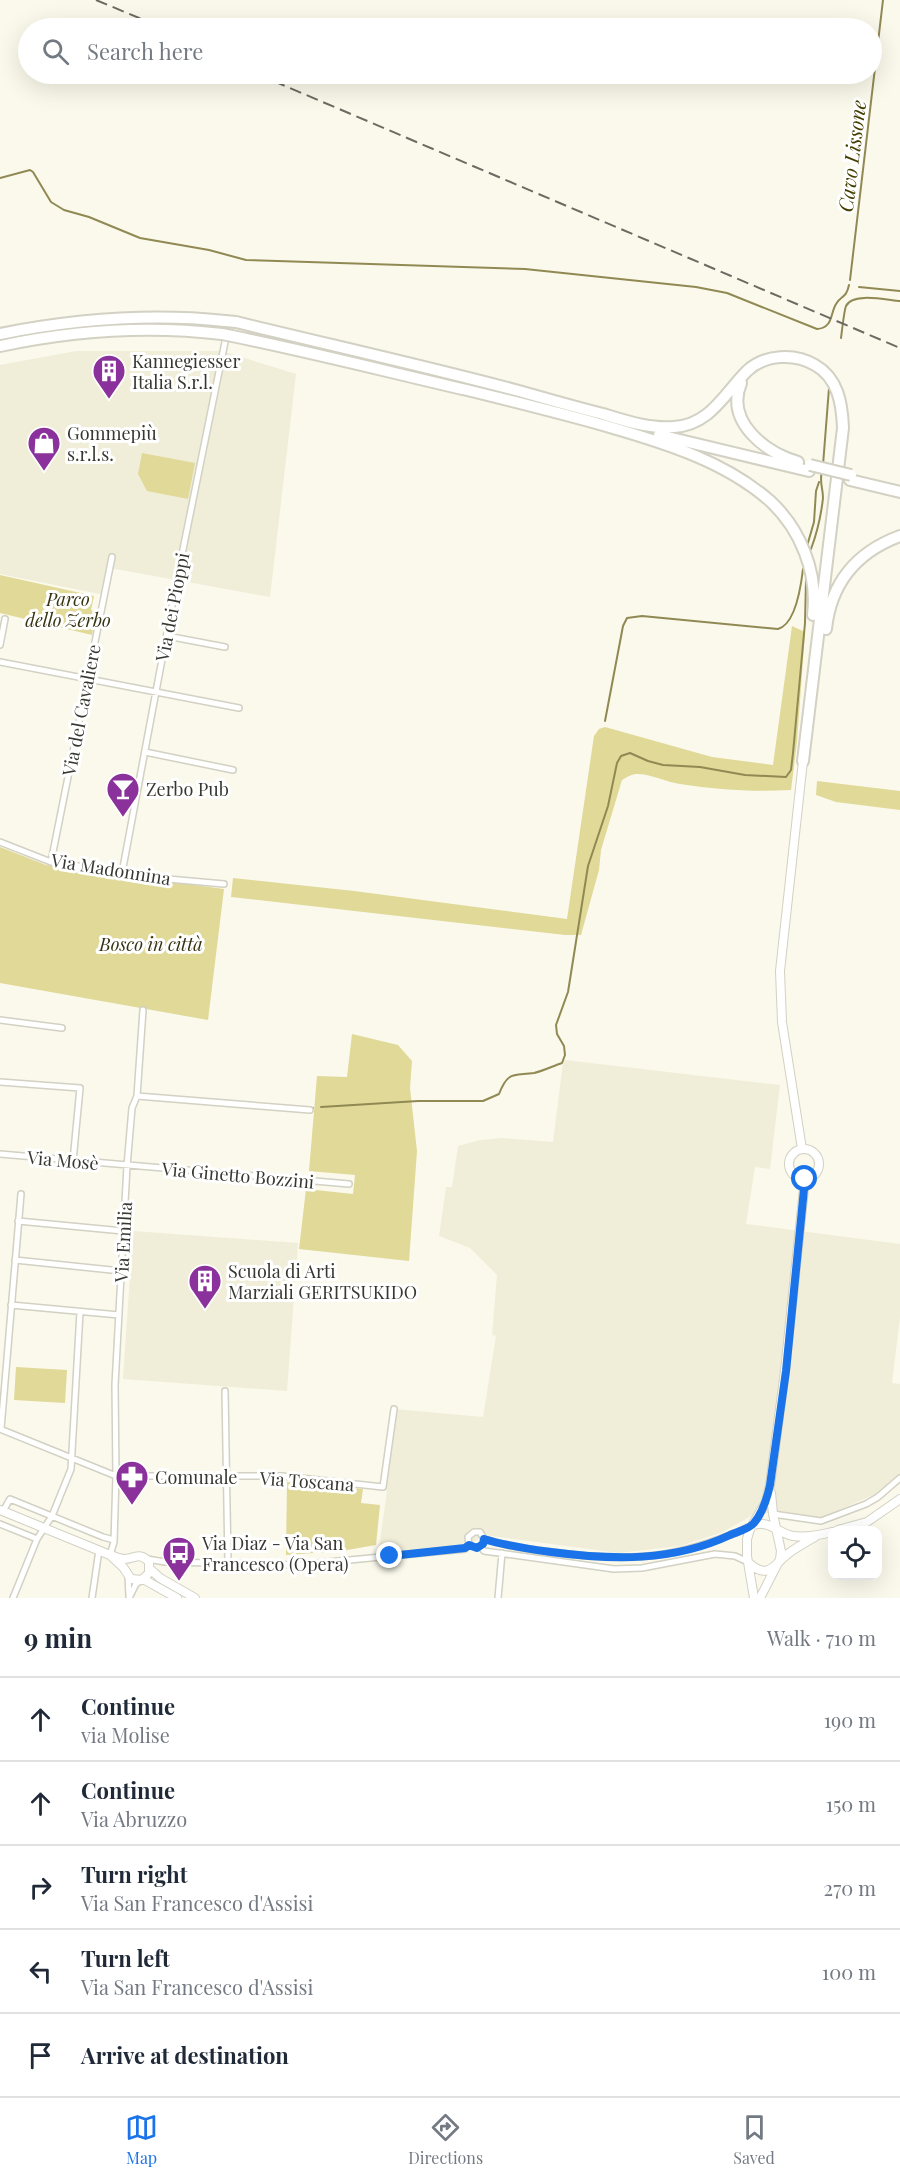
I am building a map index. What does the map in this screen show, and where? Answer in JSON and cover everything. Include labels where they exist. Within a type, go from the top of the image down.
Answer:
[{"type":"highway","points":[[0,334],[86,319],[168,317],[230,322],[698,445],[809,468],[900,492]]},
{"type":"highway","points":[[0,346],[86,331],[145,329],[226,337],[659,427],[685,426],[696,422],[716,407],[747,371],[765,360],[777,357],[799,358],[810,362],[828,375],[835,385],[843,411],[841,445],[803,761]]},
{"type":"highway","points":[[747,371],[739,389],[738,406],[752,435],[761,444],[779,455],[809,468]]},
{"type":"highway","points":[[554,406],[665,443],[719,467],[761,494],[787,520],[808,561],[815,603],[807,681],[807,732]]},
{"type":"highway","points":[[807,732],[817,697],[827,619],[836,590],[844,577],[865,554],[900,536]]},
{"type":"main road","points":[[802,1149],[782,1022],[780,971],[803,761]]},
{"type":"main road","points":[[802,1149],[811,1151],[819,1163],[816,1172],[805,1179],[795,1176],[789,1164],[794,1153],[802,1149]]},
{"type":"main road","points":[[754,1598],[746,1549],[750,1529],[766,1502],[770,1485],[786,1371],[805,1179]]},
{"type":"main road","points":[[760,1598],[782,1551],[773,1514],[770,1485]]},
{"type":"main road","points":[[852,1526],[867,1522],[900,1499]]},
{"type":"main road","points":[[2,1510],[110,1555],[124,1559],[140,1555],[146,1558],[150,1569],[160,1578],[195,1598]]},
{"type":"main road","points":[[753,1525],[766,1523],[778,1532],[792,1536],[818,1536]]},
{"type":"main road","points":[[749,1563],[765,1572],[787,1554],[818,1536],[828,1533]]},
{"type":"main road","points":[[110,1555],[135,1580],[148,1576],[150,1569]]},
{"type":"main road","points":[[127,1573],[126,1564],[130,1558]]},
{"type":"main road","points":[[142,1579],[177,1598]]},
{"type":"street","name":"Via dei Pioppi","points":[[122,873],[166,636],[226,337]]},
{"type":"street","name":"Via del Cavaliere","points":[[51,862],[112,557]]},
{"type":"street","points":[[0,645],[5,619]]},
{"type":"street","points":[[166,636],[225,647]]},
{"type":"street","points":[[0,662],[239,708]]},
{"type":"street","points":[[145,752],[233,770]]},
{"type":"street","name":"Via Madonnina","points":[[0,842],[51,862],[122,873],[224,884]]},
{"type":"street","name":"Via Emilia","points":[[110,1555],[114,1540],[115,1384],[123,1231],[132,1108],[137,1096],[143,1010]]},
{"type":"street","points":[[0,1020],[62,1028]]},
{"type":"street","points":[[0,1082],[80,1088],[73,1161]]},
{"type":"street","points":[[137,1096],[310,1110]]},
{"type":"street","name":"Via Mosè","points":[[0,1154],[127,1166]]},
{"type":"street","name":"Via Ginetto Bozzini","points":[[127,1166],[349,1184]]},
{"type":"street","points":[[21,1194],[1,1429],[116,1476]]},
{"type":"street","points":[[18,1221],[123,1231]]},
{"type":"street","points":[[15,1260],[121,1271]]},
{"type":"street","points":[[11,1305],[119,1316]]},
{"type":"street","points":[[13,1598],[37,1539],[51,1516],[72,1468],[80,1312]]},
{"type":"street","points":[[225,1391],[228,1563]]},
{"type":"street","name":"Via Toscana","points":[[116,1476],[282,1476],[383,1487],[394,1409]]},
{"type":"street","points":[[773,1514],[821,1521],[866,1504],[900,1478]]},
{"type":"street","points":[[2,1510],[10,1499],[114,1540]]},
{"type":"street","points":[[0,1524],[37,1539]]},
{"type":"street","points":[[469,1545],[468,1537],[474,1532],[480,1532],[484,1539],[502,1545],[614,1558],[670,1554],[691,1550],[753,1525]]},
{"type":"street","points":[[469,1545],[474,1548],[480,1546],[484,1539]]},
{"type":"street","points":[[146,1558],[165,1562],[297,1565],[465,1548],[469,1545]]},
{"type":"street","points":[[480,1546],[484,1551],[614,1569],[642,1568],[715,1554],[735,1556],[749,1563]]},
{"type":"street","points":[[92,1598],[99,1550]]},
{"type":"street","points":[[498,1598],[502,1553]]},
{"type":"street","points":[[150,1569],[165,1562]]},
{"type":"street","points":[[127,1573],[129,1598]]},
{"type":"street","points":[[129,1598],[136,1584],[142,1579]]},
{"type":"shaded area","points":[[76,351],[222,351],[296,374],[270,597],[110,568],[105,595],[0,574],[0,365]]},
{"type":"shaded area","points":[[565,1060],[780,1085],[770,1169],[755,1167],[746,1224],[900,1244],[900,1317],[892,1383],[900,1384],[900,1476],[882,1491],[821,1518],[782,1511],[753,1515],[723,1532],[680,1546],[619,1553],[484,1535],[456,1548],[378,1555],[387,1491],[383,1487],[394,1409],[483,1417],[496,1336],[492,1335],[497,1275],[470,1248],[439,1236],[446,1187],[452,1187],[458,1146],[480,1140],[502,1138],[553,1142]]},
{"type":"shaded area","points":[[133,1231],[298,1243],[287,1391],[123,1379]]},
{"type":"green space","points":[[142,453],[195,463],[188,499],[147,491],[138,474]]},
{"type":"green space","name":"Parco dello Zerbo","points":[[0,575],[94,596],[91,610],[96,612],[92,635],[0,613]]},
{"type":"green space","points":[[792,626],[805,632],[791,790],[749,791],[708,788],[640,774],[622,780],[601,850],[599,870],[581,935],[231,897],[233,878],[354,891],[567,919],[594,736],[599,729],[605,727],[712,757],[773,765]]},
{"type":"green space","points":[[817,781],[900,791],[900,810],[836,802],[816,795]]},
{"type":"green space","name":"Bosco in città","points":[[0,847],[46,865],[224,889],[208,1020],[0,983]]},
{"type":"green space","points":[[352,1034],[398,1045],[412,1061],[410,1088],[417,1151],[409,1261],[299,1249],[306,1189],[353,1194],[355,1175],[309,1171],[317,1076],[347,1077]]},
{"type":"green space","points":[[16,1367],[67,1370],[65,1403],[14,1400]]},
{"type":"green space","points":[[287,1482],[363,1489],[361,1503],[380,1505],[376,1545],[341,1551],[286,1555]]},
{"type":"waterway","name":"Cavo Lissone","points":[[881,18],[883,0]]},
{"type":"waterway","name":"Cavo Lissone","points":[[850,280],[873,84]]},
{"type":"waterway","points":[[0,178],[30,170],[51,202],[64,210],[89,217],[140,238],[209,250],[246,260],[525,269],[696,287],[727,293],[817,329],[826,326],[836,304],[845,295],[849,285]]},
{"type":"waterway","points":[[859,287],[900,291]]},
{"type":"waterway","points":[[841,338],[845,309],[850,302],[862,298],[900,301]]},
{"type":"waterway","points":[[823,465],[829,388]]},
{"type":"waterway","points":[[811,549],[822,505],[822,470]]},
{"type":"waterway","points":[[807,546],[814,522],[816,491],[819,482]]},
{"type":"waterway","points":[[605,721],[623,626],[627,618],[642,616],[778,629],[784,626],[793,612],[803,569]]},
{"type":"waterway","points":[[321,1107],[418,1101],[483,1101],[499,1094],[505,1081],[512,1076],[537,1072],[562,1063],[565,1055],[564,1046],[557,1034],[556,1025],[568,992],[588,866],[608,806],[617,763],[621,756],[630,753],[663,765],[700,767],[745,775],[786,777],[791,770],[793,753],[805,623],[806,580]]},
{"type":"railway","points":[[96,0],[139,18]]},
{"type":"railway","points":[[280,84],[900,348]]},
{"type":"place","name":"Kannegiesser Italia S.r.l.","points":[[109,400]]},
{"type":"place","name":"Gommepiù s.r.l.s.","points":[[44,472]]},
{"type":"place","name":"Zerbo Pub","points":[[123,818]]},
{"type":"place","name":"Scuola di Arti Marziali GERITSUKIDO","points":[[205,1310]]},
{"type":"place","name":"Comunale","points":[[132,1506]]},
{"type":"place","name":"Via Diaz - Via San Francesco (Opera)","points":[[179,1582]]},
{"type":"route","points":[[390,1556],[446,1551],[465,1548],[469,1545],[477,1548],[483,1544],[484,1539],[502,1545],[588,1557],[645,1557],[691,1550],[753,1525],[766,1502],[770,1485],[786,1371],[805,1179]]}]
